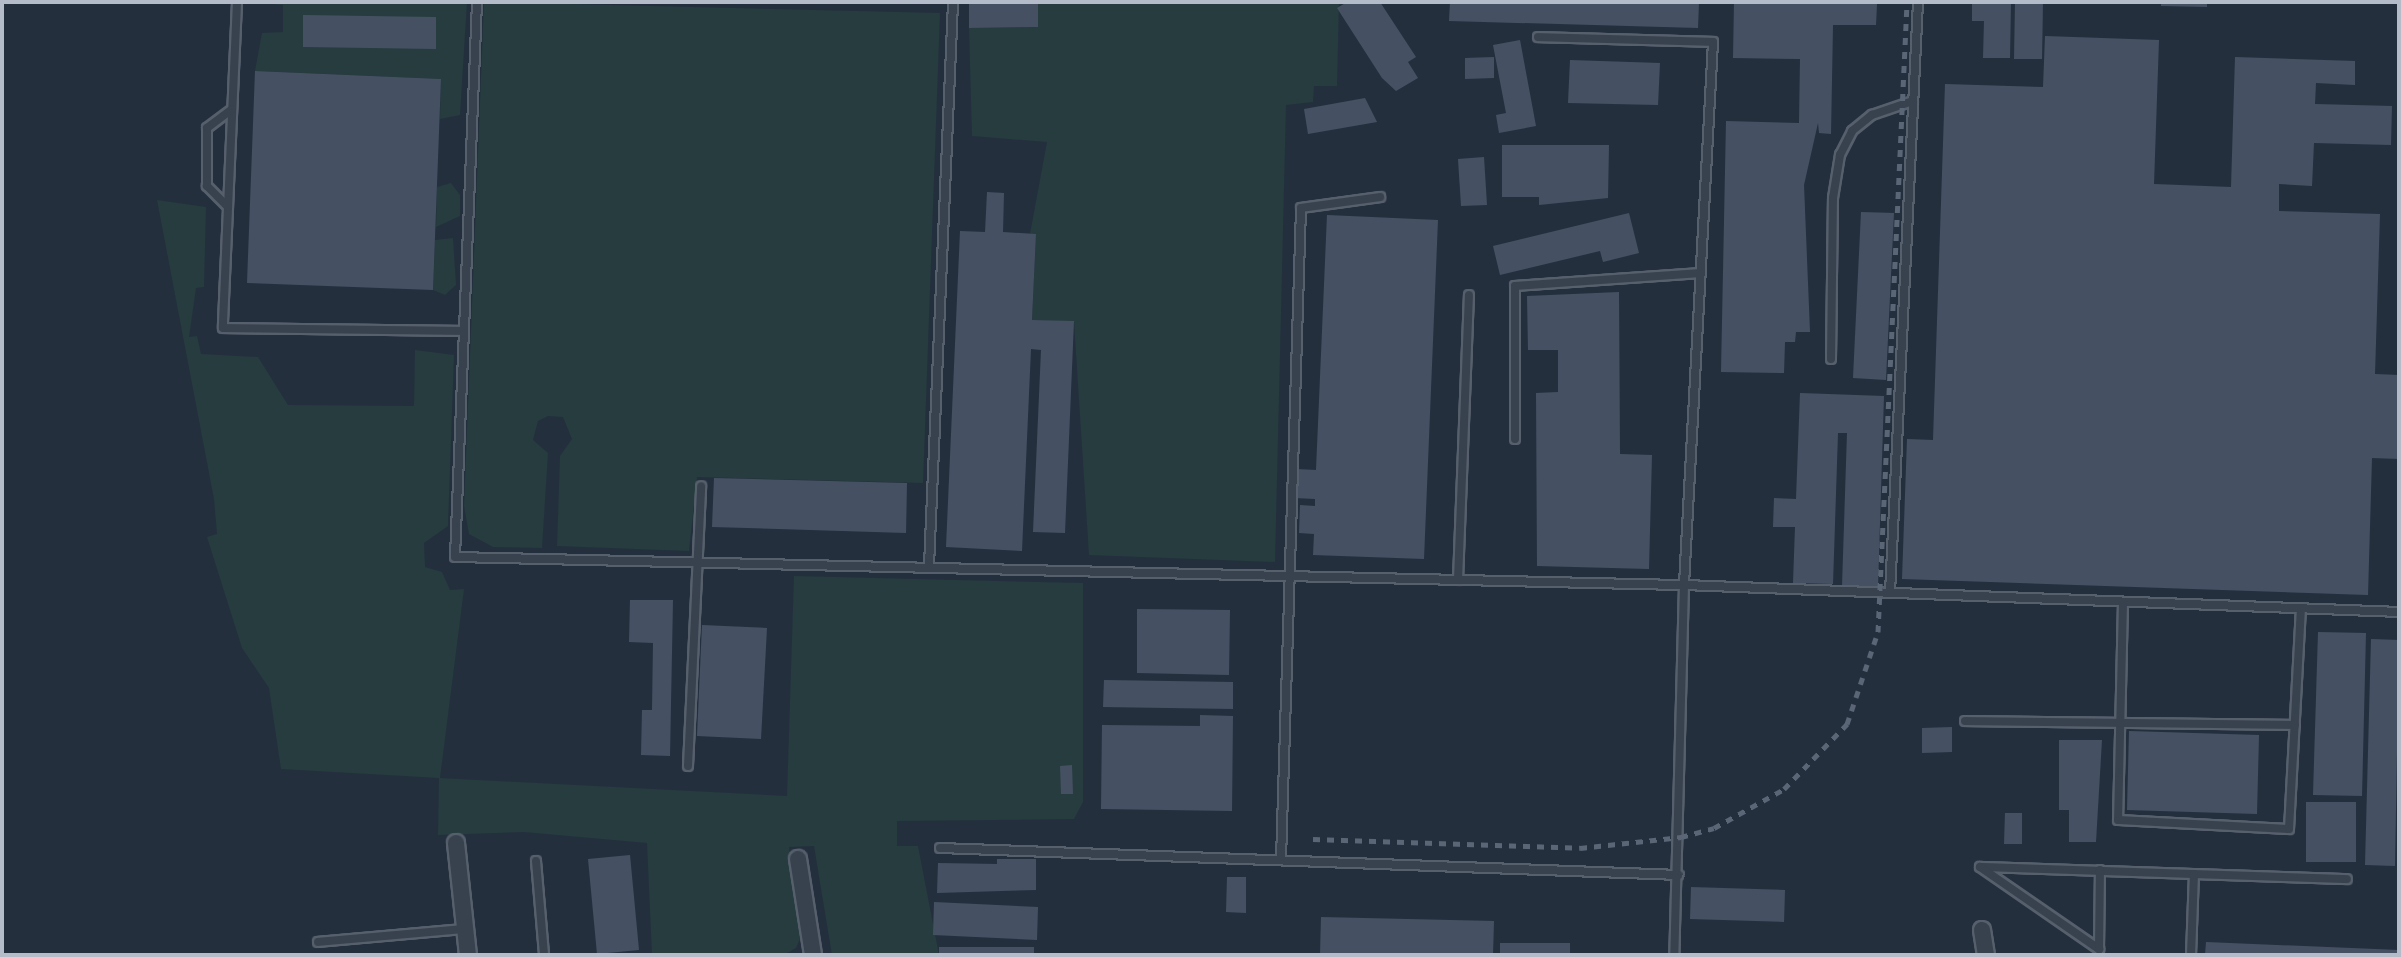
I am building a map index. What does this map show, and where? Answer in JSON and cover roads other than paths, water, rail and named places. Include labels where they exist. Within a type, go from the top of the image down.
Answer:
[{"type":"street","points":[[456,843],[468,955]]},
{"type":"street","points":[[798,859],[813,955]]},
{"type":"street","points":[[1982,930],[1986,955]]},
{"type":"lane","points":[[237,2],[223,328],[464,331]]},
{"type":"lane","points":[[477,2],[455,557],[1684,585],[2399,612]]},
{"type":"lane","points":[[929,566],[953,2]]},
{"type":"lane","points":[[1890,593],[1918,2]]},
{"type":"lane","points":[[1538,37],[1713,42],[1684,585],[1679,875],[1674,955]]},
{"type":"lane","points":[[1831,359],[1833,198],[1840,155],[1852,131],[1872,116],[1913,101]]},
{"type":"lane","points":[[228,207],[207,186],[208,128],[232,109]]},
{"type":"lane","points":[[1281,859],[1301,208],[1380,197]]},
{"type":"lane","points":[[1515,439],[1515,286],[1701,274]]},
{"type":"lane","points":[[1458,580],[1469,295]]},
{"type":"lane","points":[[688,766],[701,486]]},
{"type":"lane","points":[[2123,602],[2119,820],[2289,829],[2301,608]]},
{"type":"lane","points":[[1965,721],[2295,725]]},
{"type":"lane","points":[[940,848],[1679,875]]},
{"type":"lane","points":[[536,861],[544,955]]},
{"type":"lane","points":[[2100,870],[2099,949],[1980,867],[2100,870],[2347,879]]},
{"type":"lane","points":[[2191,955],[2194,874]]},
{"type":"lane","points":[[318,943],[465,929]]},
{"type":"railway","points":[[1313,839],[1580,848],[1681,837],[1714,828],[1784,789],[1847,724],[1878,632],[1907,2]]}]
